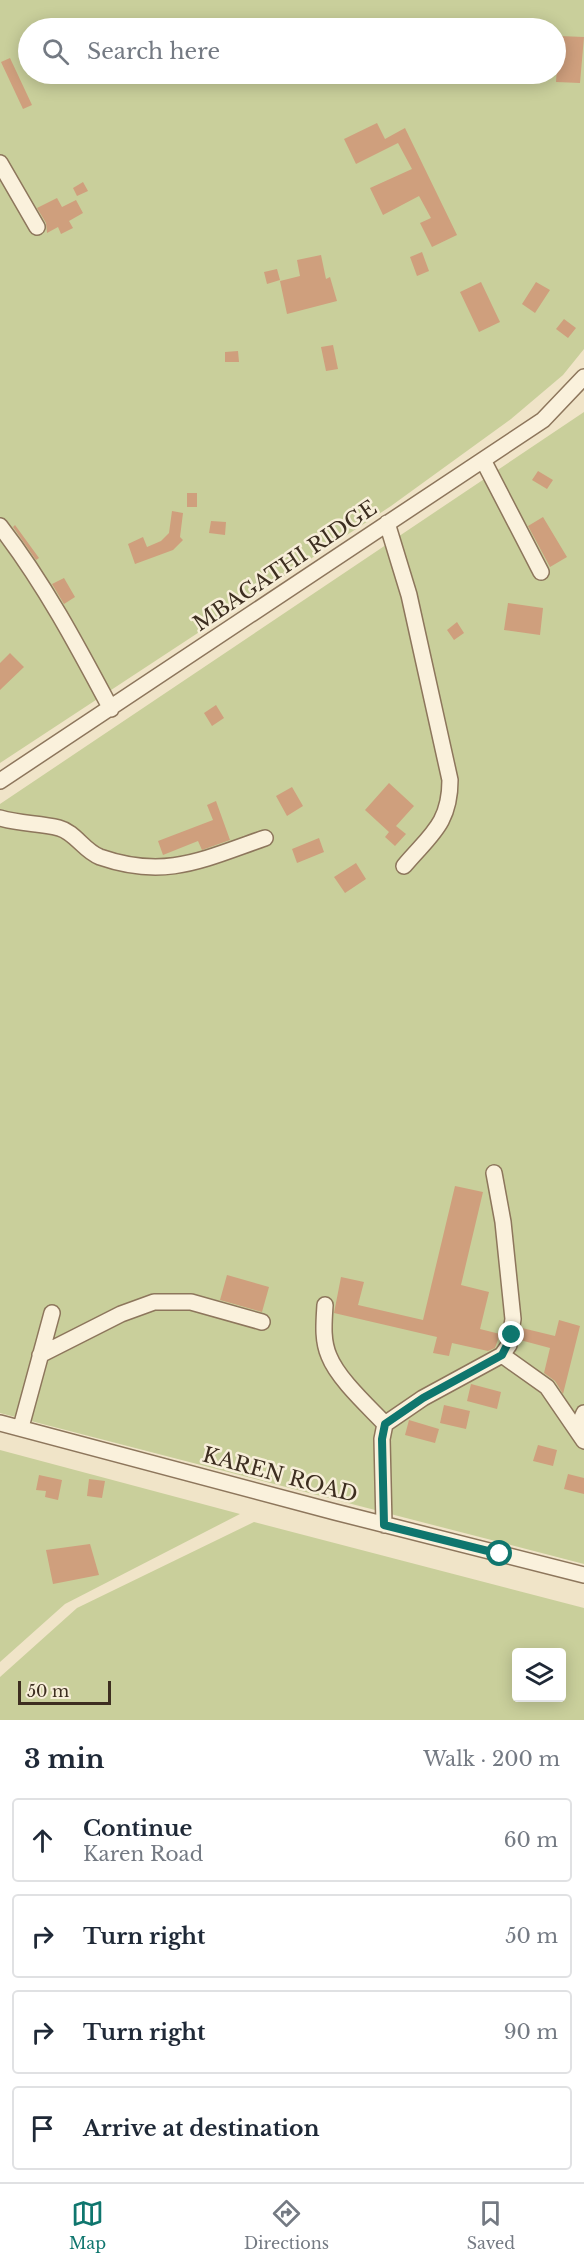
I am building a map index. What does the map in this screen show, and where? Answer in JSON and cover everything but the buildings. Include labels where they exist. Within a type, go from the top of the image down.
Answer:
[{"type":"street","points":[[0,163],[37,227]]},
{"type":"street","name":"MBAGATHI RIDGE","points":[[0,781],[543,420],[584,376]]},
{"type":"street","points":[[483,460],[541,572]]},
{"type":"street","points":[[387,524],[409,595],[450,780],[450,802],[445,819],[404,866]]},
{"type":"street","points":[[0,526],[26,559],[65,622],[111,709]]},
{"type":"street","points":[[0,818],[19,824],[60,828],[88,851],[101,857],[157,868],[182,866],[265,838]]},
{"type":"street","points":[[384,1525],[382,1439],[385,1424],[423,1398],[502,1355],[512,1335],[513,1319],[503,1222],[494,1173]]},
{"type":"street","points":[[40,1355],[122,1314],[154,1302],[201,1304],[262,1322]]},
{"type":"street","points":[[325,1305],[324,1332],[329,1357],[362,1401],[385,1424]]},
{"type":"street","points":[[21,1427],[52,1313]]},
{"type":"street","points":[[502,1355],[548,1387],[580,1435]]},
{"type":"street","points":[[580,1435],[584,1413]]},
{"type":"street","name":"KAREN ROAD","points":[[0,1423],[384,1525],[584,1575]]},
{"type":"green space","points":[[0,0],[584,0],[584,349],[563,375],[511,419],[391,506],[0,763]]},
{"type":"green space","points":[[584,412],[584,1564],[0,1413],[0,804]]},
{"type":"green space","points":[[0,1450],[240,1514],[65,1604],[0,1662]]},
{"type":"green space","points":[[254,1522],[584,1608],[584,1720],[0,1720],[0,1677],[77,1608]]},
{"type":"route","points":[[500,1554],[384,1525],[382,1439],[385,1424],[423,1398],[502,1355],[512,1335]]}]
